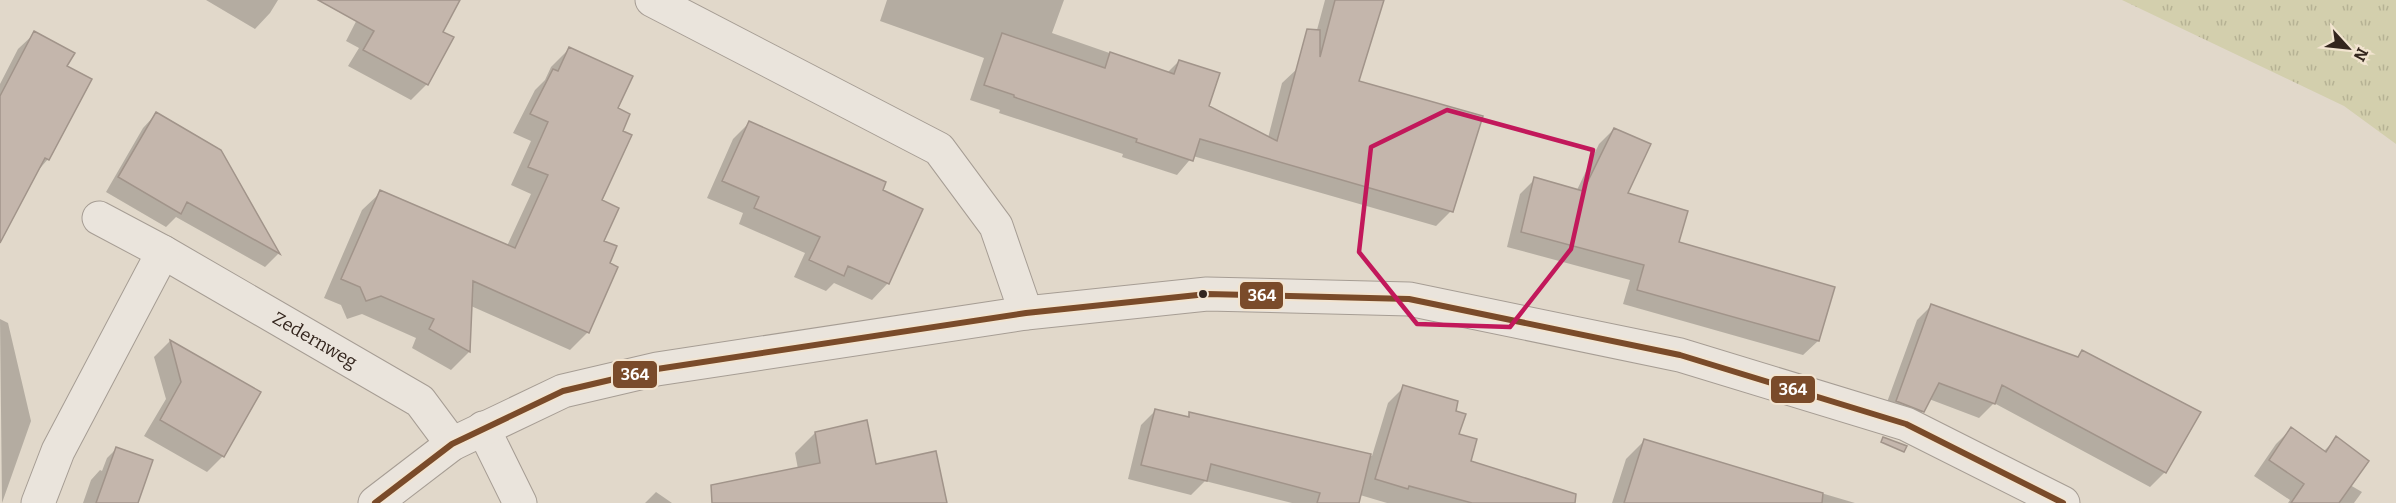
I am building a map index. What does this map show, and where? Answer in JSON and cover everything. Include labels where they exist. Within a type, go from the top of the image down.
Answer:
[{"type":"street","points":[[652,0],[939,149],[996,226],[1026,314]]},
{"type":"street","name":"Zedernweg","points":[[99,218],[163,252],[420,401],[452,444]]},
{"type":"street","points":[[38,503],[58,451],[163,252]]},
{"type":"street","points":[[375,503],[452,444],[563,391],[657,369],[1026,314],[1207,294],[1409,299],[1680,355],[1906,424],[2063,503]]},
{"type":"street","points":[[483,428],[520,503]]},
{"type":"highlighted area","points":[[1447,110],[1593,150],[1571,249],[1510,327],[1417,324],[1359,252],[1371,147]]},
{"type":"green space","points":[[2122,0],[2396,0],[2396,144],[2344,106]]},
{"type":"building","points":[[318,0],[460,0],[443,32],[454,37],[428,85],[363,50],[374,31]]},
{"type":"building","points":[[1335,0],[1384,0],[1359,81],[1483,116],[1453,212],[1200,139],[1193,161],[984,85],[1002,33],[1105,68],[1110,52],[1174,74],[1179,60],[1220,73],[1209,106],[1277,141],[1307,29],[1320,30],[1320,57]]},
{"type":"building","points":[[34,31],[75,53],[67,66],[92,79],[49,160],[45,158],[0,243],[0,96]]},
{"type":"building","points":[[569,47],[633,76],[618,108],[630,114],[623,131],[632,135],[602,200],[619,208],[604,241],[617,246],[610,263],[618,267],[589,333],[473,281],[470,352],[429,329],[434,319],[381,296],[366,301],[360,287],[341,279],[380,190],[515,248],[548,175],[528,167],[548,122],[530,114],[553,69],[558,71]]},
{"type":"building","points":[[156,112],[221,150],[280,254],[187,202],[181,214],[118,177]]},
{"type":"building","points":[[749,121],[886,182],[883,190],[923,209],[889,284],[848,266],[844,276],[809,260],[820,237],[754,208],[759,197],[722,181]]},
{"type":"building","points":[[1614,128],[1651,144],[1628,193],[1688,211],[1679,242],[1835,287],[1819,341],[1637,290],[1644,265],[1521,232],[1534,177],[1583,191]]},
{"type":"building","points":[[1931,304],[2078,357],[2082,350],[2201,412],[2166,473],[2002,385],[1995,404],[1939,383],[1924,412],[1896,401]]},
{"type":"building","points":[[170,340],[261,392],[224,457],[160,420],[181,382]]},
{"type":"building","points":[[1403,385],[1458,401],[1456,411],[1466,414],[1459,434],[1477,439],[1471,461],[1576,494],[1575,503],[1472,503],[1375,479]]},
{"type":"building","points":[[1155,409],[1189,417],[1189,412],[1371,454],[1359,503],[1317,503],[1320,493],[1211,464],[1207,481],[1141,465]]},
{"type":"building","points":[[867,420],[876,464],[936,451],[947,503],[712,503],[711,485],[820,463],[815,432]]},
{"type":"building","points":[[2291,427],[2326,452],[2336,436],[2369,461],[2339,503],[2291,503],[2304,484],[2269,460]]},
{"type":"building","points":[[1883,437],[1907,446],[1904,452],[1881,442]]},
{"type":"building","points":[[1644,439],[1823,493],[1822,503],[1624,503]]},
{"type":"building","points":[[116,447],[153,460],[138,503],[96,503]]},
{"type":"transit line","name":"364","points":[[375,503],[452,444],[563,391],[657,369],[1026,313],[1207,294],[1409,299],[1680,355],[1906,424],[2063,503]]}]
